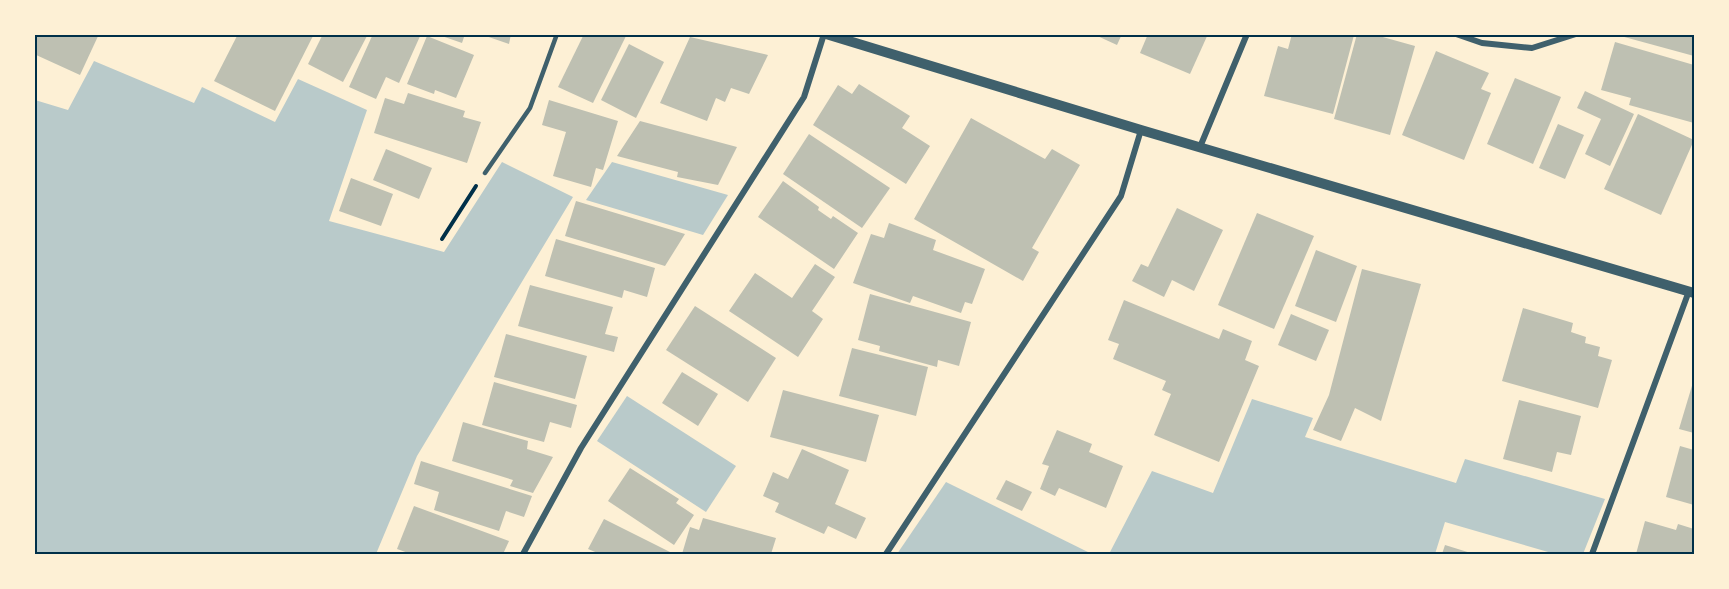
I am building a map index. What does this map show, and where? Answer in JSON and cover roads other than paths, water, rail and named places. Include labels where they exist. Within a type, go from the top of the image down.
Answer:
[{"type":"street","points":[[523,555],[581,448],[804,97],[825,34],[1141,130],[1692,292],[1592,555]]},
{"type":"street","points":[[1200,147],[1247,34]]},
{"type":"street","points":[[1456,34],[1482,43],[1532,48],[1576,34]]},
{"type":"street","points":[[886,555],[1121,196],[1141,130]]},
{"type":"lane","points":[[485,173],[530,108],[557,34]]}]
